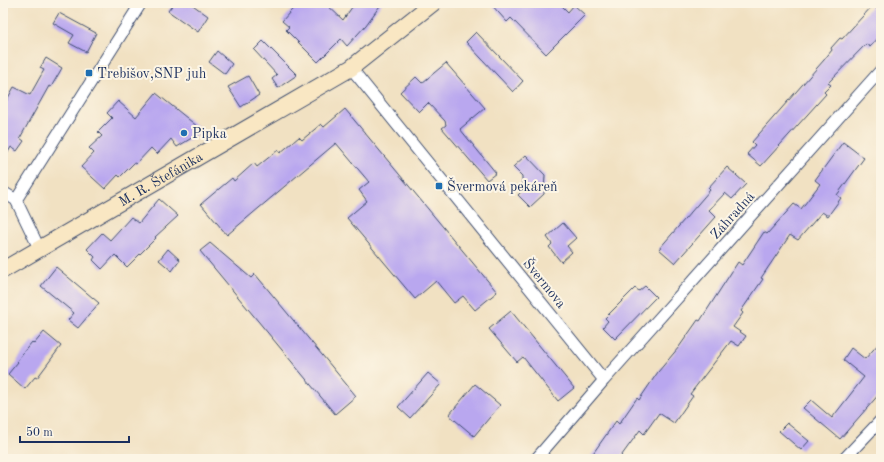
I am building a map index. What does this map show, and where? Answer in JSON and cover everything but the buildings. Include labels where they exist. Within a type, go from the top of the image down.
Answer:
[{"type":"street","points":[[16,200],[141,3]]},
{"type":"street","name":"M. R. Štefánika","points":[[3,270],[351,68],[433,3]]},
{"type":"street","name":"Švermova","points":[[351,68],[604,380]]},
{"type":"street","name":"Záhradná","points":[[604,380],[881,70]]},
{"type":"street","points":[[3,192],[16,200],[39,248]]},
{"type":"street","points":[[536,459],[604,380]]},
{"type":"street","points":[[844,459],[881,420]]},
{"type":"place","name":"Trebišov,SNP juh","points":[[89,73]]},
{"type":"place","name":"Pipka","points":[[184,133]]},
{"type":"place","name":"Švermová pekáreň","points":[[439,186]]}]
